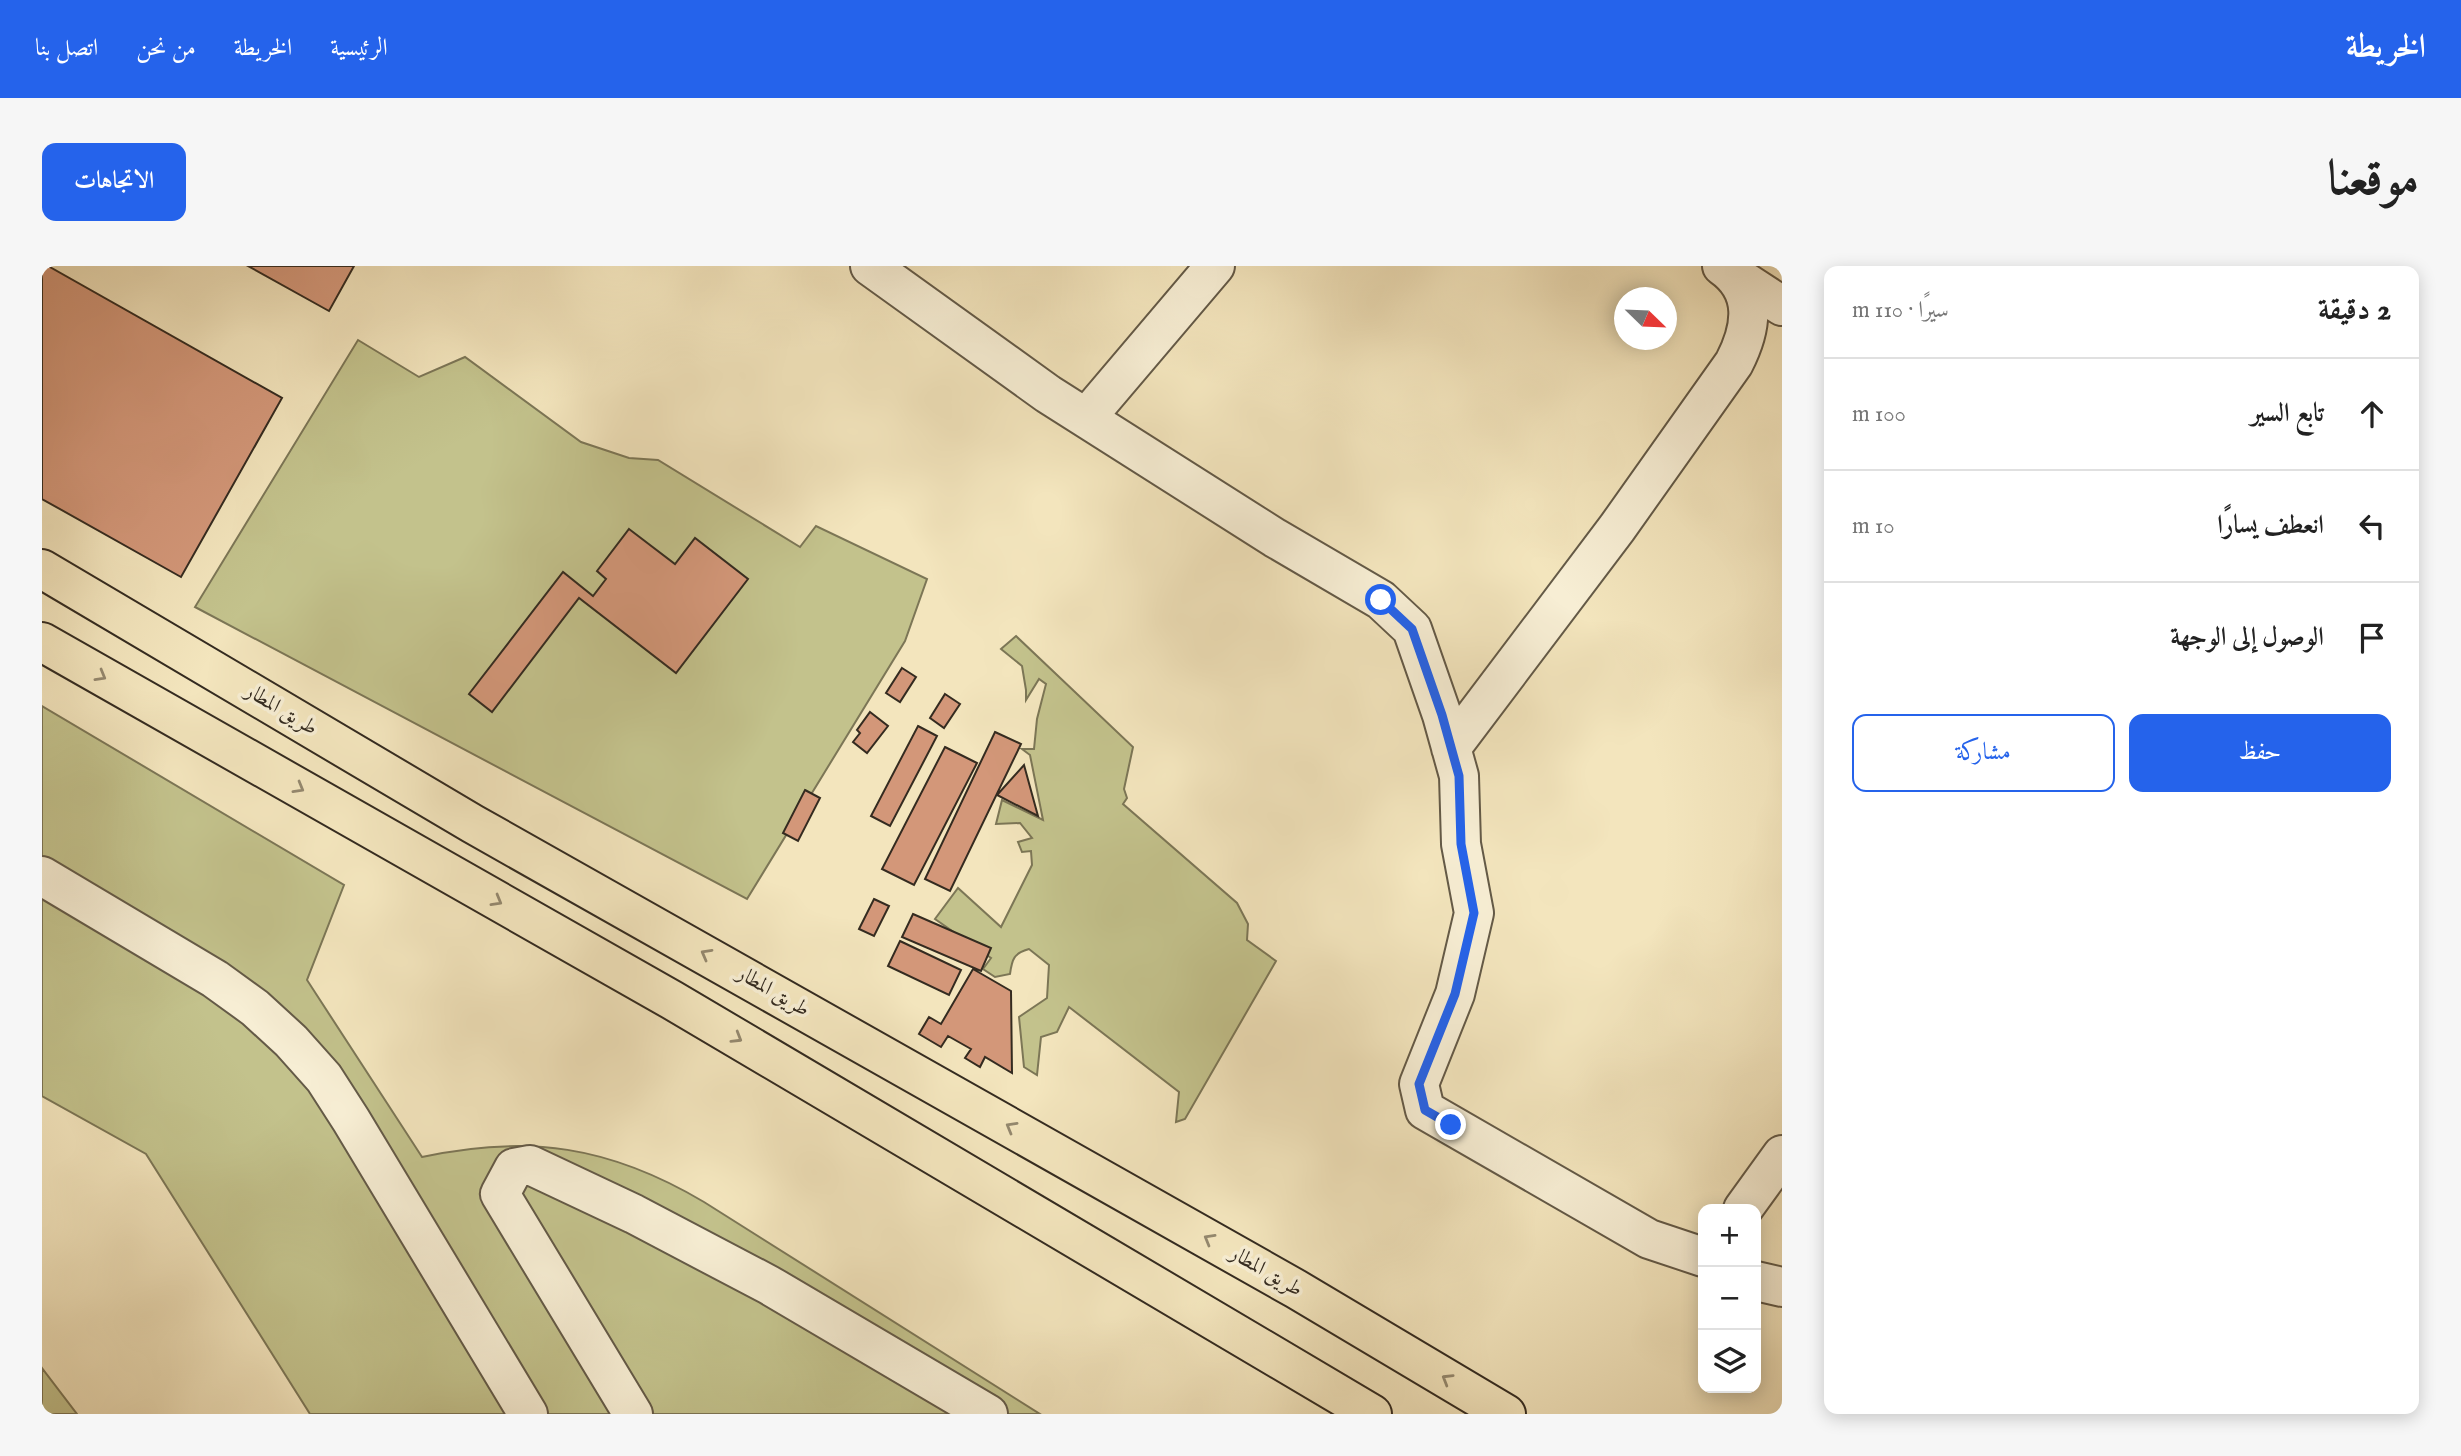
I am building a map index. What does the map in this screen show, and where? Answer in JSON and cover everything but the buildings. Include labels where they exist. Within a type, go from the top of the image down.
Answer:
[{"type":"highway","name":"طريق المطار","points":[[42,569],[473,824],[1284,1282],[1506,1414]]},
{"type":"highway","points":[[42,642],[672,1000],[1372,1414]]},
{"type":"lane","points":[[870,266],[1048,394],[1275,538],[1381,600],[1412,629],[1459,776],[1461,844],[1474,913],[1455,994],[1419,1084],[1425,1110],[1649,1240],[1698,1255]]},
{"type":"lane","points":[[1086,418],[1215,266]]},
{"type":"lane","points":[[1451,748],[1617,528],[1734,363],[1745,342],[1748,308],[1742,287],[1728,270]]},
{"type":"lane","points":[[1728,270],[1782,306]]},
{"type":"lane","points":[[42,876],[215,979],[255,1008],[291,1041],[324,1078],[351,1120],[528,1414]]},
{"type":"lane","points":[[1747,1204],[1782,1155]]},
{"type":"lane","points":[[633,1414],[499,1194],[514,1168],[530,1166],[634,1214],[769,1285],[988,1414]]},
{"type":"lane","points":[[1761,1282],[1782,1287]]},
{"type":"lane","points":[[902,1362],[933,1414]]},
{"type":"shaded area","points":[[358,340],[419,377],[465,357],[581,442],[629,458],[658,460],[800,547],[816,526],[927,579],[905,641],[747,899],[195,607]]},
{"type":"shaded area","points":[[1016,636],[1133,747],[1124,789],[1127,798],[1123,804],[1237,903],[1248,924],[1247,940],[1276,961],[1185,1119],[1176,1122],[1179,1092],[1069,1007],[1057,1032],[1041,1037],[1037,1075],[1024,1067],[1019,1017],[1047,998],[1049,965],[1029,949],[1015,957],[1010,974],[995,977],[983,969],[991,958],[935,919],[958,888],[1001,927],[1032,865],[1031,851],[1022,852],[1018,842],[1032,838],[1020,823],[996,824],[1002,800],[1043,820],[1030,755],[1022,749],[1034,749],[1037,719],[1046,684],[1039,679],[1026,700],[1022,666],[1001,649]]},
{"type":"shaded area","points":[[42,706],[344,885],[307,980],[422,1157],[498,1146],[533,1146],[601,1157],[635,1168],[704,1202],[1040,1414],[310,1414],[146,1154],[42,1096]]},
{"type":"shaded area","points":[[42,1368],[77,1414],[42,1414]]},
{"type":"route","points":[[1381,600],[1412,629],[1442,715],[1459,776],[1461,844],[1474,913],[1455,994],[1419,1084],[1425,1110],[1451,1125]]}]
